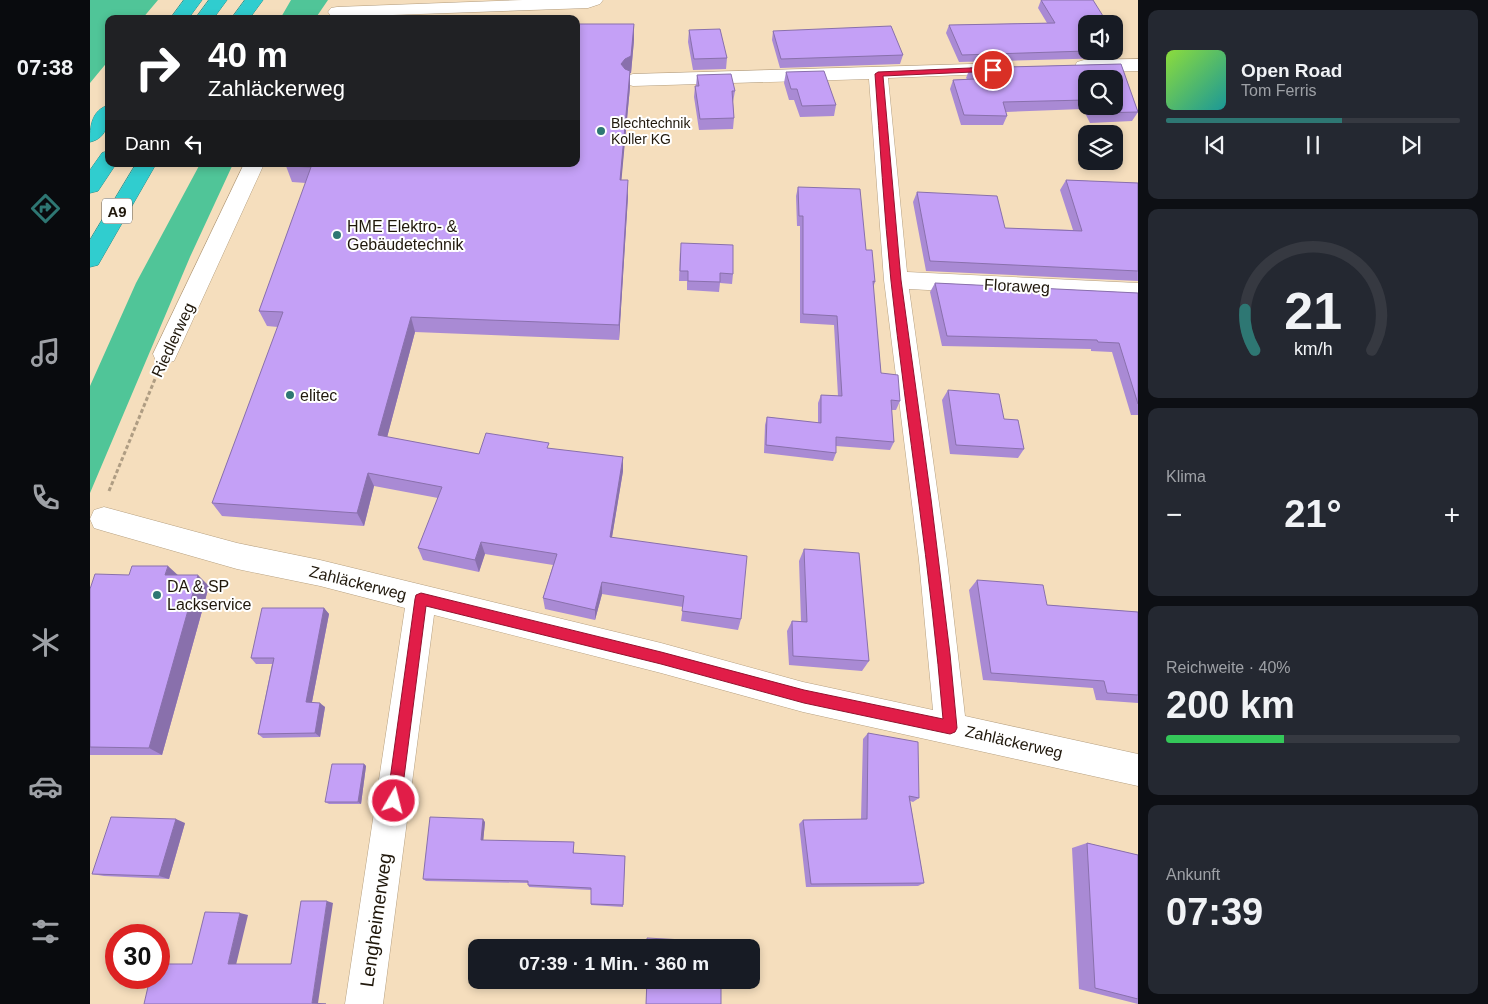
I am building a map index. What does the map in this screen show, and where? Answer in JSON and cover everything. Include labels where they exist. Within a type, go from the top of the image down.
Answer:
[{"type":"highway","points":[[182,15],[193,0]]},
{"type":"highway","points":[[207,15],[218,0]]},
{"type":"highway","points":[[243,15],[254,0]]},
{"type":"highway","points":[[90,136],[105,116]]},
{"type":"highway","points":[[90,186],[105,164]]},
{"type":"highway","name":"A9","points":[[90,259],[144,167]]},
{"type":"street","points":[[339,10],[579,4],[594,0]]},
{"type":"street","points":[[1068,67],[1138,65]]},
{"type":"street","points":[[632,80],[1028,68]]},
{"type":"street","points":[[878,74],[896,280],[926,499],[944,654],[950,728]]},
{"type":"street","name":"Riedlerweg","points":[[165,354],[253,167]]},
{"type":"street","name":"Floraweg","points":[[896,280],[1138,292]]},
{"type":"street","name":"Zahläckerweg","points":[[104,519],[237,556],[320,573],[661,658],[804,696],[1138,770]]},
{"type":"street","name":"Lengheimerweg","points":[[364,1004],[421,599]]},
{"type":"path","name":"Riedlerweg","points":[[104,519],[100,514],[165,354]]},
{"type":"green space","points":[[90,0],[158,0],[145,15],[105,15],[105,65],[90,83]]},
{"type":"green space","points":[[291,0],[328,0],[318,15],[282,15]]},
{"type":"green space","points":[[198,167],[232,167],[190,257],[90,493],[90,386],[136,283]]},
{"type":"building","points":[[1041,0],[1093,0],[1102,15],[1078,15],[1078,51],[962,55],[949,25],[1055,23]]},
{"type":"building","points":[[580,24],[634,24],[631,56],[621,64],[630,71],[620,180],[628,180],[619,325],[411,317],[378,435],[479,454],[486,433],[549,443],[547,448],[623,457],[610,537],[747,556],[741,619],[682,611],[684,596],[602,582],[595,610],[543,598],[557,554],[481,542],[475,560],[418,548],[442,487],[368,473],[357,513],[212,503],[283,312],[259,311],[311,167],[580,167]]},
{"type":"building","points":[[891,26],[903,55],[781,59],[773,31]]},
{"type":"building","points":[[720,29],[727,58],[694,59],[689,30]]},
{"type":"building","points":[[1121,64],[1138,112],[1123,112],[1123,70],[1078,70],[1078,100],[1003,102],[1007,116],[964,115],[953,80],[975,79],[970,68]]},
{"type":"building","points":[[824,71],[836,105],[802,106],[797,89],[791,89],[786,72]]},
{"type":"building","points":[[731,74],[735,91],[732,91],[734,118],[700,119],[695,86],[699,86],[697,75]]},
{"type":"building","points":[[1066,180],[1138,183],[1138,271],[930,261],[917,192],[997,196],[1005,228],[1082,231]]},
{"type":"building","points":[[798,187],[860,189],[866,250],[872,250],[881,373],[898,375],[900,401],[891,400],[894,442],[836,437],[836,453],[766,445],[767,417],[821,423],[821,395],[842,396],[837,316],[803,314],[803,216],[799,216]]},
{"type":"building","points":[[681,243],[733,245],[733,274],[720,273],[720,282],[688,281],[688,271],[680,271]]},
{"type":"building","points":[[935,283],[1138,293],[1138,404],[1119,343],[1098,342],[1097,340],[947,336]]},
{"type":"building","points":[[948,390],[999,394],[1004,419],[1018,420],[1024,449],[956,445]]},
{"type":"building","points":[[804,549],[859,553],[869,661],[793,656],[792,621],[807,622]]},
{"type":"building","points":[[132,566],[168,566],[165,575],[198,575],[149,748],[90,747],[90,589],[95,574],[129,575]]},
{"type":"building","points":[[977,580],[1043,585],[1047,605],[1138,612],[1138,695],[1107,693],[1104,681],[991,673]]},
{"type":"building","points":[[262,608],[324,608],[306,702],[320,703],[315,733],[258,734],[274,658],[251,658]]},
{"type":"building","points":[[868,733],[918,742],[919,798],[909,796],[924,883],[811,884],[803,820],[867,819]]},
{"type":"building","points":[[332,764],[364,764],[358,802],[325,802]]},
{"type":"building","points":[[111,817],[176,819],[159,876],[92,874]]},
{"type":"building","points":[[430,817],[483,819],[481,840],[574,842],[573,853],[625,856],[623,905],[591,904],[591,888],[528,885],[528,881],[423,879]]},
{"type":"building","points":[[1087,843],[1138,855],[1138,999],[1095,988]]},
{"type":"building","points":[[301,901],[327,901],[312,1003],[326,1004],[144,1004],[147,989],[170,989],[170,964],[192,964],[205,912],[240,913],[228,964],[291,964]]},
{"type":"building","points":[[647,989],[721,989],[721,1004],[646,1004]]},
{"type":"place","name":"Blechtechnik Koller KG","points":[[601,131]]},
{"type":"place","name":"HME Elektro- & Gebäudetechnik","points":[[337,235]]},
{"type":"place","name":"elitec","points":[[290,395]]},
{"type":"place","name":"DA & SP Lackservice","points":[[157,595]]},
{"type":"route","points":[[394,801],[421,599],[661,658],[804,696],[950,728],[944,654],[926,499],[896,280],[878,74],[993,70]]}]
